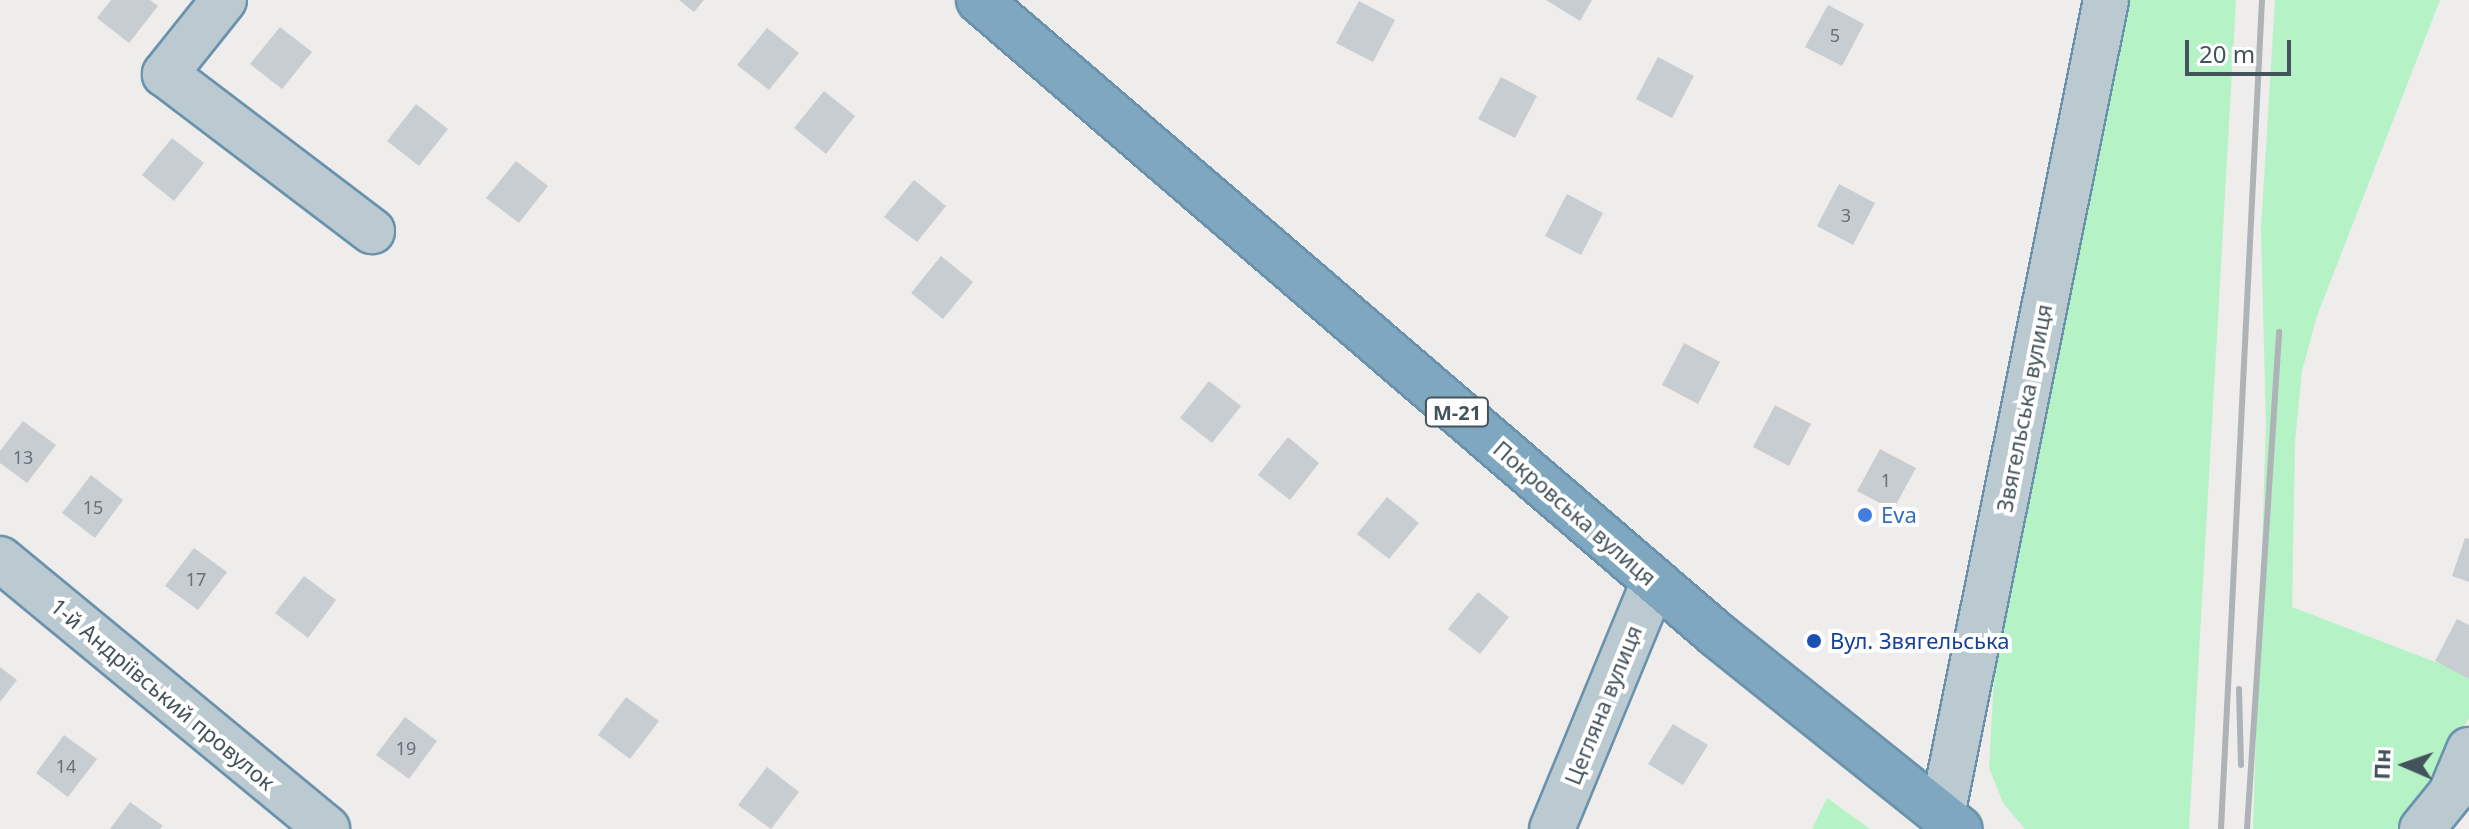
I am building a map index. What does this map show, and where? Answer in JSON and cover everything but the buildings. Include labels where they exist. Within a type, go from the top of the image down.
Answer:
[{"type":"highway","name":"Покровська вулиця","points":[[979,0],[1654,581],[1951,822]]},
{"type":"street","points":[[224,0],[165,74],[372,231]]},
{"type":"street","name":"Звягельська вулиця","points":[[1951,822],[2106,0]]},
{"type":"street","name":"1-й Андріївський провулок","points":[[0,559],[327,829]]},
{"type":"street","name":"Цегляна вулиця","points":[[1552,829],[1654,581]]},
{"type":"street","points":[[2422,829],[2451,793],[2469,750]]},
{"type":"green space","points":[[2124,0],[2236,0],[2189,829],[2025,829],[2003,803],[1989,768],[1996,642]]},
{"type":"green space","points":[[2275,0],[2440,0],[2317,316],[2302,371],[2295,441],[2292,607],[2469,675],[2469,718],[2404,829],[2253,829],[2266,424],[2261,229]]},
{"type":"green space","points":[[1827,798],[1870,829],[1812,829]]},
{"type":"railway","points":[[2221,829],[2262,0]]},
{"type":"railway","points":[[2247,829],[2279,332]]},
{"type":"railway","points":[[2239,689],[2241,765]]},
{"type":"place","name":"Eva","points":[[1865,515]]},
{"type":"place","name":"Вул. Звягельська","points":[[1814,641]]}]
